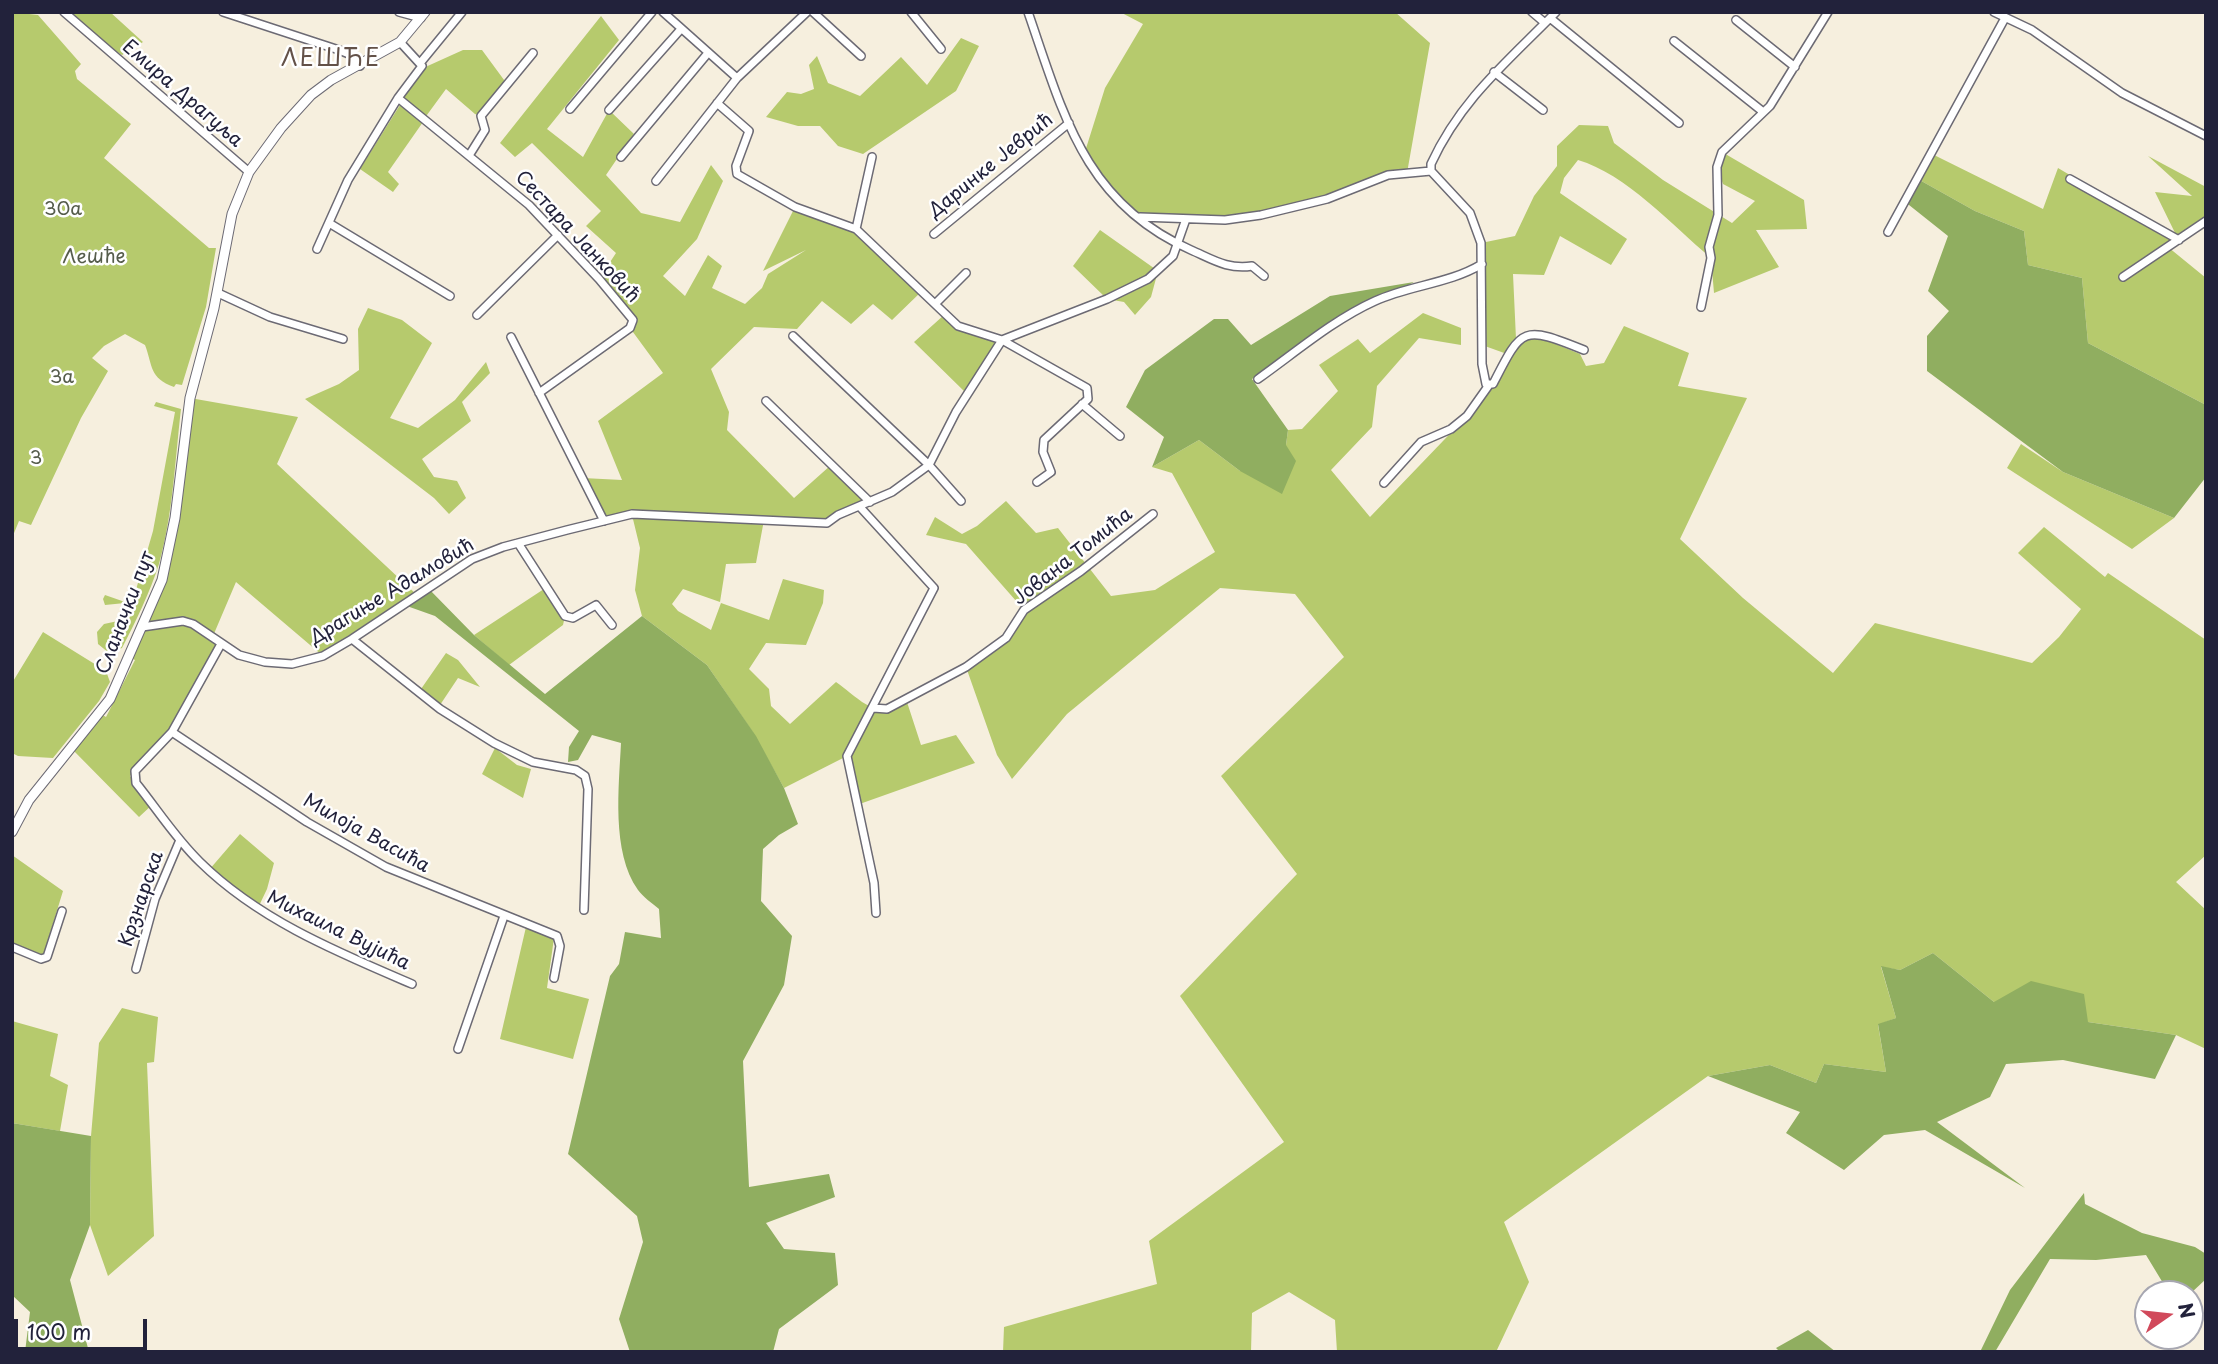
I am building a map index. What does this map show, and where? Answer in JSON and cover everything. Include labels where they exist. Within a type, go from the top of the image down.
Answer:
[{"type":"street","name":"Емира Драгуља","points":[[64,12],[249,172]]},
{"type":"street","points":[[223,12],[339,50],[349,54],[360,66]]},
{"type":"street","points":[[399,12],[423,15]]},
{"type":"street","points":[[317,249],[348,180],[398,98],[421,68],[421,62],[462,12]]},
{"type":"street","points":[[570,109],[652,12]]},
{"type":"street","points":[[663,12],[737,78]]},
{"type":"street","points":[[656,181],[737,78],[807,12]]},
{"type":"street","points":[[813,12],[861,56]]},
{"type":"street","points":[[911,12],[941,49]]},
{"type":"street","name":"Даринке Јеврић","points":[[1028,12],[1083,158],[1104,187],[1139,217],[1179,244]]},
{"type":"street","points":[[1532,12],[1551,18],[1679,123]]},
{"type":"street","points":[[1700,307],[1717,215],[1717,167],[1722,152],[1770,106],[1828,12]]},
{"type":"street","points":[[1994,12],[2032,30],[2122,93],[2206,136]]},
{"type":"street","name":"Сланачки пут","points":[[12,832],[29,800],[101,714],[162,580],[169,551],[188,411],[218,293],[232,214],[249,172],[304,102],[331,80],[400,42],[423,15]]},
{"type":"street","points":[[1431,171],[1431,164],[1456,117],[1494,72],[1551,18]]},
{"type":"street","points":[[1888,232],[2006,18]]},
{"type":"street","points":[[1736,20],[1795,68]]},
{"type":"street","points":[[609,110],[681,29]]},
{"type":"street","points":[[1674,41],[1762,111]]},
{"type":"street","points":[[400,42],[421,62]]},
{"type":"street","points":[[470,154],[485,130],[481,116],[533,53]]},
{"type":"street","points":[[621,157],[708,53]]},
{"type":"street","points":[[1494,72],[1543,110]]},
{"type":"street","name":"Сестара Јанковић","points":[[398,98],[509,186],[616,297],[633,324],[539,393]]},
{"type":"street","points":[[717,103],[750,131],[736,166],[737,174],[795,207],[856,229],[958,326],[1002,340],[1084,385],[1090,395],[1044,440],[1043,452],[1051,472],[1037,482]]},
{"type":"street","name":"Даринке Јеврић","points":[[933,234],[1069,123]]},
{"type":"street","points":[[856,229],[872,158]]},
{"type":"street","points":[[1139,217],[1225,220],[1261,215],[1327,199],[1388,175],[1431,171],[1448,186],[1469,213],[1481,243],[1482,365],[1485,382],[1489,385]]},
{"type":"street","points":[[2070,179],[2179,240]]},
{"type":"street","points":[[1002,340],[1107,299],[1148,279],[1168,264],[1179,244],[1186,219]]},
{"type":"street","points":[[2123,277],[2206,221]]},
{"type":"street","points":[[329,223],[450,296]]},
{"type":"street","points":[[477,315],[558,235]]},
{"type":"street","points":[[1179,244],[1233,268],[1252,266],[1264,276]]},
{"type":"street","points":[[1258,379],[1352,313],[1377,300],[1465,274],[1482,264]]},
{"type":"street","points":[[935,304],[966,273]]},
{"type":"street","points":[[218,293],[270,317],[343,339]]},
{"type":"street","points":[[793,336],[929,465],[961,501]]},
{"type":"street","points":[[1384,483],[1421,442],[1451,429],[1467,416],[1489,385],[1493,384],[1516,340],[1526,336],[1559,340],[1584,350]]},
{"type":"street","points":[[511,337],[604,521]]},
{"type":"street","name":"Драгиње Адамовић","points":[[142,627],[183,621],[201,627],[221,644],[254,660],[283,664],[323,656],[472,559],[518,543],[632,514],[671,514],[810,525],[827,523],[914,478],[929,465],[957,412],[1002,340]]},
{"type":"street","points":[[766,401],[870,502]]},
{"type":"street","points":[[1082,404],[1120,436]]},
{"type":"street","points":[[860,507],[934,588],[847,756],[874,883],[876,913]]},
{"type":"street","name":"Јована Томића","points":[[873,708],[887,709],[966,667],[1006,638],[1024,610],[1081,571],[1153,514]]},
{"type":"street","points":[[518,543],[565,616],[573,618],[596,605],[612,625]]},
{"type":"street","points":[[352,639],[440,709],[494,743],[533,762],[576,770],[585,776],[588,789],[584,909]]},
{"type":"street","name":"Михаила Вујића","points":[[221,644],[172,732],[138,767],[134,778],[180,840],[202,864],[257,910],[347,956],[412,984]]},
{"type":"street","name":"Милоја Васића","points":[[172,732],[307,822],[369,858],[410,878],[559,938],[554,978]]},
{"type":"street","name":"Крзнарска","points":[[136,969],[155,899],[180,840]]},
{"type":"street","points":[[12,947],[41,959],[47,957],[62,911]]},
{"type":"street","points":[[458,1049],[504,916]]},
{"type":"green space","name":"Лешће","points":[[12,12],[38,15],[81,64],[75,71],[77,79],[131,124],[104,158],[209,248],[216,248],[206,307],[182,385],[176,384],[174,387],[160,380],[153,370],[145,345],[125,334],[104,346],[92,358],[108,371],[81,418],[31,525],[19,521],[12,538]]},
{"type":"green space","points":[[64,12],[110,12],[143,42],[122,55],[91,36]]},
{"type":"green space","points":[[1120,12],[1395,12],[1430,43],[1407,173],[1394,174],[1335,197],[1225,220],[1139,217],[1083,158],[1105,88],[1143,24]]},
{"type":"green space","points":[[601,16],[619,40],[547,129],[583,157],[609,110],[634,134],[606,175],[641,213],[680,222],[711,165],[723,181],[697,239],[663,276],[685,296],[708,255],[722,266],[712,288],[745,304],[762,288],[768,274],[806,250],[763,271],[795,207],[845,224],[922,291],[892,320],[873,304],[851,324],[822,301],[797,329],[754,327],[711,369],[729,412],[727,430],[794,498],[831,465],[870,502],[827,523],[764,520],[756,563],[726,564],[720,602],[683,589],[672,604],[678,611],[711,630],[721,603],[769,620],[783,579],[824,590],[823,603],[806,645],[766,643],[749,669],[769,689],[771,706],[790,724],[836,682],[869,706],[884,707],[906,699],[921,745],[956,735],[975,763],[854,806],[847,756],[784,788],[752,731],[707,665],[642,616],[635,590],[640,548],[632,515],[604,521],[583,478],[622,480],[598,421],[663,373],[630,328],[633,324],[599,279],[616,253],[586,226],[601,211],[532,143],[515,157],[500,143]]},
{"type":"green space","points":[[961,38],[979,46],[956,91],[863,154],[838,146],[820,126],[798,126],[766,117],[787,92],[801,94],[814,89],[809,65],[817,56],[828,83],[860,96],[901,57],[927,85]]},
{"type":"green space","points":[[463,50],[482,50],[507,84],[481,116],[446,89],[424,119],[398,98],[421,69]]},
{"type":"green space","points":[[400,105],[423,122],[388,172],[399,184],[393,192],[360,169]]},
{"type":"green space","points":[[1579,125],[1608,126],[1614,143],[1663,180],[1732,223],[1755,201],[1723,184],[1717,167],[1722,152],[1804,200],[1807,229],[1756,230],[1779,267],[1714,293],[1711,258],[1631,188],[1596,167],[1578,160],[1564,178],[1560,193],[1627,239],[1611,265],[1560,236],[1544,275],[1513,274],[1516,339],[1534,335],[1580,354],[1586,366],[1604,363],[1624,326],[1689,353],[1678,386],[1747,398],[1680,539],[1743,598],[1833,673],[1875,623],[2032,663],[2059,637],[2081,609],[2018,553],[2044,527],[2105,577],[2108,573],[2206,640],[2206,855],[2176,882],[2206,910],[2206,1049],[2176,1035],[2088,1022],[1994,1002],[1933,953],[1900,970],[1881,967],[1896,1018],[1878,1025],[1886,1072],[1824,1064],[1816,1083],[1770,1065],[1708,1076],[1504,1222],[1529,1282],[1496,1352],[1337,1352],[1335,1320],[1289,1292],[1252,1313],[1251,1352],[1003,1352],[1004,1327],[1157,1284],[1149,1241],[1284,1142],[1180,996],[1297,874],[1221,776],[1344,657],[1295,594],[1220,588],[1067,714],[1012,779],[997,755],[966,667],[1006,638],[1024,610],[966,544],[926,535],[935,517],[962,534],[977,526],[1006,501],[1036,533],[1058,528],[1111,596],[1155,590],[1215,552],[1172,473],[1152,467],[1199,440],[1240,471],[1286,445],[1288,430],[1302,429],[1338,391],[1319,365],[1358,339],[1370,353],[1423,313],[1461,328],[1461,345],[1419,338],[1377,386],[1372,427],[1331,470],[1370,517],[1467,416],[1507,354],[1482,345],[1481,243],[1515,236],[1534,196],[1557,166],[1557,146]]},
{"type":"green space","points":[[1930,153],[2043,209],[2058,168],[2178,239],[2155,192],[2192,196],[2148,156],[2206,187],[2206,223],[2168,247],[2206,278],[2206,405],[2088,343],[2082,278],[2028,265],[2024,231],[1975,211],[1916,178]]},
{"type":"green space","points":[[1916,178],[1975,211],[2024,231],[2028,265],[2082,278],[2088,343],[2206,405],[2206,477],[2174,518],[2063,472],[1927,371],[1927,336],[1949,311],[1928,291],[1948,236],[1904,201]]},
{"type":"green space","points":[[1100,230],[1158,271],[1151,297],[1135,315],[1124,302],[1107,299],[1073,266]]},
{"type":"green space","points":[[1414,282],[1344,320],[1252,379],[1288,430],[1286,445],[1296,461],[1282,494],[1240,471],[1199,440],[1152,467],[1164,437],[1126,407],[1145,370],[1214,319],[1228,319],[1251,345],[1330,296]]},
{"type":"green space","points":[[368,308],[402,320],[432,343],[390,418],[418,428],[455,400],[486,362],[490,373],[462,402],[471,421],[422,459],[434,477],[457,481],[466,498],[449,514],[434,498],[305,399],[339,384],[359,370],[358,329]]},
{"type":"green space","points":[[944,315],[958,326],[1002,340],[967,394],[914,342]]},
{"type":"green space","points":[[190,398],[298,417],[277,464],[417,595],[323,656],[236,582],[213,636],[221,644],[181,717],[130,776],[153,804],[139,817],[71,748],[101,714],[106,717],[135,660],[129,657],[162,580]]},
{"type":"green space","points":[[156,402],[181,409],[168,526],[159,564],[142,606],[122,648],[109,653],[98,644],[97,632],[104,624],[118,621],[125,603],[105,605],[103,599],[105,595],[125,602],[133,600],[153,531],[175,412],[154,406]]},
{"type":"green space","points":[[2021,444],[2063,472],[2174,518],[2132,549],[2007,468]]},
{"type":"green space","points":[[547,587],[565,616],[563,625],[509,665],[474,635]]},
{"type":"green space","points":[[428,588],[474,635],[545,694],[642,616],[707,665],[756,736],[784,788],[798,824],[763,849],[761,901],[792,936],[784,985],[743,1061],[749,1187],[829,1174],[835,1197],[766,1223],[784,1249],[835,1253],[838,1285],[779,1329],[773,1352],[630,1352],[619,1319],[643,1242],[637,1216],[568,1154],[610,976],[619,964],[625,932],[661,938],[659,909],[645,898],[629,875],[620,838],[618,798],[621,743],[592,735],[578,760],[568,762],[569,747],[579,731],[435,616],[404,605]]},
{"type":"green space","points":[[43,632],[106,671],[110,682],[99,701],[53,758],[18,756],[12,753],[12,683]]},
{"type":"green space","points":[[446,653],[458,660],[480,687],[458,678],[440,705],[421,689]]},
{"type":"green space","points":[[495,748],[517,765],[531,769],[523,798],[482,774]]},
{"type":"green space","points":[[240,834],[274,863],[267,889],[257,910],[209,870]]},
{"type":"green space","points":[[12,855],[63,891],[43,956],[12,945]]},
{"type":"green space","points":[[526,927],[554,938],[547,988],[589,999],[573,1059],[500,1039]]},
{"type":"green space","points":[[1933,953],[1994,1002],[2031,981],[2084,994],[2088,1022],[2176,1035],[2155,1079],[2063,1060],[2006,1064],[1990,1097],[1937,1122],[2025,1188],[1925,1130],[1884,1135],[1844,1170],[1786,1133],[1800,1112],[1708,1076],[1770,1065],[1816,1083],[1824,1064],[1886,1072],[1878,1024],[1896,1018],[1881,966],[1900,970]]},
{"type":"green space","points":[[122,1008],[158,1017],[154,1062],[147,1063],[154,1236],[108,1276],[90,1225],[91,1136],[99,1043]]},
{"type":"green space","points":[[12,1021],[58,1034],[50,1076],[68,1085],[60,1131],[12,1123]]},
{"type":"green space","points":[[12,1123],[91,1136],[90,1225],[70,1280],[89,1352],[25,1352],[30,1312],[12,1295]]},
{"type":"green space","points":[[2084,1193],[2085,1204],[2142,1233],[2195,1247],[2206,1254],[2204,1281],[2161,1280],[2146,1255],[2096,1260],[2050,1259],[1995,1352],[1980,1352],[2010,1290]]},
{"type":"green space","points":[[1808,1330],[1836,1352],[1780,1352],[1776,1348]]},
{"type":"district","name":"ЛЕШЋЕ","points":[[331,60]]},
{"type":"park label","name":"30a","points":[[63,210]]},
{"type":"park label","name":"3a","points":[[62,378]]},
{"type":"park label","name":"3","points":[[36,459]]}]
